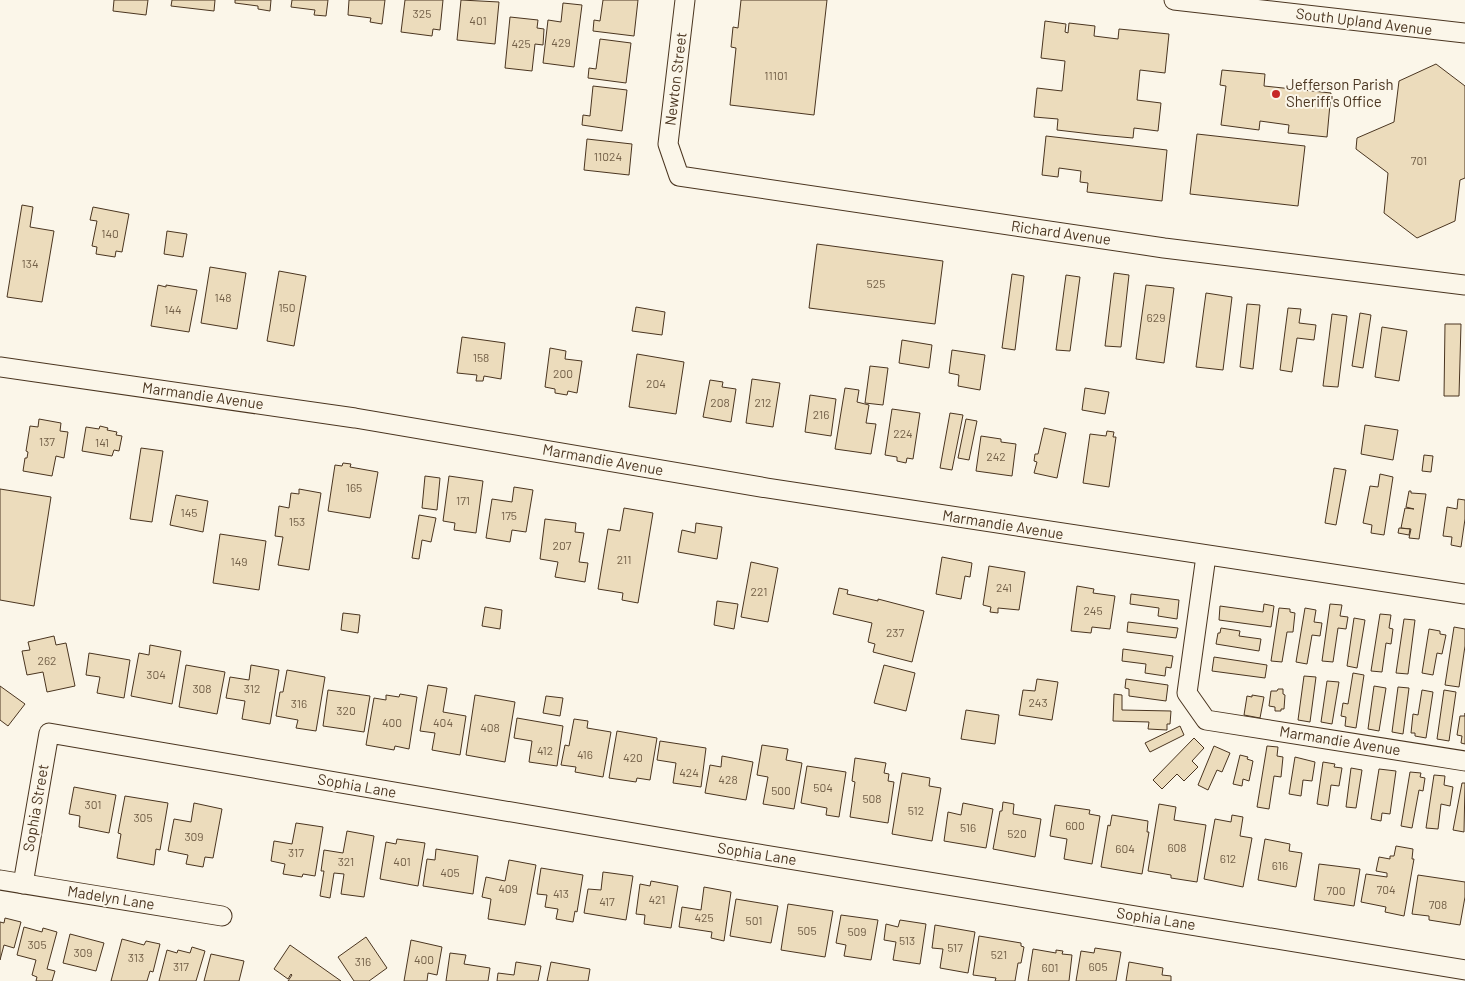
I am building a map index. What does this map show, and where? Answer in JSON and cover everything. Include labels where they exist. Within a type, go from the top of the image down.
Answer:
[{"type":"street","name":"Newton Street","points":[[672,157],[668,144],[685,0]]},
{"type":"street","name":"South Upland Avenue","points":[[1174,0],[1465,33]]},
{"type":"street","name":"Richard Avenue","points":[[672,157],[679,176],[1164,248],[1465,285]]},
{"type":"street","name":"Marmandie Avenue","points":[[0,367],[355,418],[767,488],[1465,594]]},
{"type":"street","name":"Marmandie Avenue","points":[[1206,556],[1187,692],[1206,720],[1465,761]]},
{"type":"street","name":"Sophia Street","points":[[23,884],[49,733]]},
{"type":"street","name":"Sophia Lane","points":[[49,733],[716,847],[1465,970]]},
{"type":"street","name":"Madelyn Lane","points":[[0,880],[222,916]]},
{"type":"building","points":[[114,0],[148,0],[146,15],[113,11]]},
{"type":"building","points":[[172,0],[215,0],[214,11],[171,6]]},
{"type":"building","points":[[235,0],[271,0],[270,11],[258,9],[258,6],[235,3]]},
{"type":"building","points":[[292,0],[328,0],[326,16],[314,15],[315,10],[291,7]]},
{"type":"building","points":[[349,0],[385,0],[382,24],[370,22],[371,18],[348,15]]},
{"type":"building","points":[[405,0],[443,0],[440,30],[433,29],[432,36],[401,32]]},
{"type":"building","points":[[461,0],[499,2],[495,44],[457,40]]},
{"type":"building","points":[[603,0],[638,0],[634,36],[593,31],[594,20],[600,21]]},
{"type":"building","points":[[741,0],[827,0],[814,115],[730,105],[736,48],[731,47],[733,27],[738,28]]},
{"type":"building","points":[[563,3],[582,5],[574,67],[543,63],[548,20],[561,22]]},
{"type":"building","points":[[510,17],[538,20],[537,28],[544,29],[543,45],[535,44],[532,71],[505,68]]},
{"type":"building","points":[[1045,21],[1066,24],[1065,32],[1068,33],[1069,23],[1095,26],[1094,36],[1118,39],[1119,29],[1169,34],[1165,73],[1140,70],[1137,100],[1161,103],[1158,131],[1134,128],[1133,138],[1100,135],[1057,130],[1058,119],[1034,117],[1037,88],[1062,91],[1065,61],[1041,58]]},
{"type":"building","points":[[600,39],[631,43],[626,83],[588,78],[589,68],[596,69]]},
{"type":"building","points":[[1436,64],[1465,86],[1465,178],[1460,180],[1455,221],[1417,238],[1384,213],[1388,173],[1356,149],[1357,138],[1394,122],[1399,81]]},
{"type":"building","points":[[1222,70],[1265,74],[1264,86],[1331,93],[1327,137],[1288,133],[1289,125],[1260,121],[1259,130],[1221,125],[1226,86],[1220,85]]},
{"type":"building","points":[[593,86],[627,90],[622,131],[582,125],[583,115],[590,116]]},
{"type":"building","points":[[1197,134],[1305,146],[1298,206],[1190,194]]},
{"type":"building","points":[[1046,136],[1167,150],[1162,201],[1087,192],[1088,183],[1080,182],[1081,171],[1059,168],[1058,177],[1042,175]]},
{"type":"building","points":[[587,139],[632,144],[629,175],[584,170]]},
{"type":"building","points":[[22,205],[33,207],[30,227],[54,231],[42,302],[7,297]]},
{"type":"building","points":[[93,207],[129,214],[122,252],[116,251],[115,257],[96,254],[97,247],[92,246],[97,221],[90,220]]},
{"type":"building","points":[[167,231],[187,234],[183,257],[164,254]]},
{"type":"building","points":[[817,244],[943,261],[935,324],[809,308]]},
{"type":"building","points":[[210,267],[246,273],[237,329],[201,323]]},
{"type":"building","points":[[279,271],[306,276],[294,346],[267,341]]},
{"type":"building","points":[[1114,273],[1129,275],[1121,347],[1105,346]]},
{"type":"building","points":[[1012,274],[1024,276],[1015,350],[1002,348]]},
{"type":"building","points":[[1066,275],[1080,277],[1070,351],[1056,350]]},
{"type":"building","points":[[158,285],[197,290],[189,332],[151,326]]},
{"type":"building","points":[[1146,285],[1174,288],[1164,363],[1136,359]]},
{"type":"building","points":[[1206,293],[1232,297],[1223,370],[1196,367]]},
{"type":"building","points":[[1247,304],[1260,305],[1253,369],[1240,367]]},
{"type":"building","points":[[636,307],[665,312],[662,335],[632,331]]},
{"type":"building","points":[[1288,308],[1301,309],[1299,323],[1316,325],[1314,340],[1297,338],[1292,372],[1280,370]]},
{"type":"building","points":[[1360,313],[1371,315],[1363,368],[1352,366]]},
{"type":"building","points":[[1332,314],[1347,316],[1338,387],[1323,386]]},
{"type":"building","points":[[1445,324],[1461,324],[1459,396],[1444,396]]},
{"type":"building","points":[[1382,327],[1407,331],[1399,381],[1375,377]]},
{"type":"building","points":[[462,337],[505,343],[501,379],[484,376],[483,381],[476,381],[477,375],[457,373]]},
{"type":"building","points":[[902,340],[932,345],[929,368],[899,363]]},
{"type":"building","points":[[550,348],[566,351],[565,359],[582,361],[577,393],[568,391],[567,395],[555,393],[555,389],[545,387]]},
{"type":"building","points":[[952,350],[985,355],[980,390],[958,386],[959,375],[949,373]]},
{"type":"building","points":[[637,354],[684,362],[676,414],[629,407]]},
{"type":"building","points":[[870,366],[888,368],[883,405],[865,403]]},
{"type":"building","points":[[752,379],[780,383],[773,427],[746,423]]},
{"type":"building","points":[[710,380],[723,382],[722,387],[736,389],[731,422],[703,417]]},
{"type":"building","points":[[845,388],[859,390],[857,402],[869,405],[866,423],[876,424],[871,454],[835,449]]},
{"type":"building","points":[[1085,388],[1109,392],[1105,414],[1082,410]]},
{"type":"building","points":[[810,395],[836,399],[831,436],[805,432]]},
{"type":"building","points":[[892,409],[920,413],[913,459],[907,458],[906,463],[897,461],[897,457],[885,455]]},
{"type":"building","points":[[950,413],[963,415],[952,470],[940,468]]},
{"type":"building","points":[[39,419],[61,423],[60,431],[68,432],[64,458],[56,456],[52,476],[23,471],[28,452],[26,451],[30,426],[38,427]]},
{"type":"building","points":[[966,419],[977,421],[969,460],[958,458]]},
{"type":"building","points":[[1365,425],[1398,430],[1393,460],[1361,454]]},
{"type":"building","points":[[100,426],[117,432],[116,435],[122,436],[119,451],[114,450],[112,456],[82,451],[86,427],[99,429]]},
{"type":"building","points":[[1044,428],[1066,433],[1057,478],[1034,473],[1037,462],[1034,461],[1035,454],[1038,454]]},
{"type":"building","points":[[1107,431],[1114,432],[1113,437],[1116,437],[1109,487],[1083,483],[1090,434],[1106,436]]},
{"type":"building","points":[[981,436],[1001,439],[1001,442],[1016,444],[1012,476],[976,471]]},
{"type":"building","points":[[141,448],[163,451],[152,522],[130,519]]},
{"type":"building","points":[[1424,455],[1433,456],[1431,472],[1422,471]]},
{"type":"building","points":[[343,463],[351,464],[350,467],[378,472],[370,518],[328,511],[335,465],[342,466]]},
{"type":"building","points":[[1334,468],[1346,470],[1336,525],[1325,523]]},
{"type":"building","points":[[1380,474],[1393,477],[1384,535],[1371,533],[1372,525],[1363,523],[1370,486],[1378,487]]},
{"type":"building","points":[[425,476],[440,478],[437,510],[422,508]]},
{"type":"building","points":[[449,476],[483,481],[476,533],[454,530],[455,523],[443,521]]},
{"type":"building","points":[[514,487],[533,490],[526,532],[512,530],[510,542],[486,538],[492,499],[512,502]]},
{"type":"building","points":[[0,489],[51,497],[34,606],[0,600]]},
{"type":"building","points":[[299,489],[321,493],[309,570],[278,565],[283,537],[275,536],[279,506],[289,508],[291,493],[299,494]]},
{"type":"building","points":[[1409,491],[1411,493],[1426,494],[1419,539],[1409,538],[1411,529],[1401,528],[1405,508],[1414,509],[1406,507]]},
{"type":"building","points":[[176,495],[208,501],[203,532],[170,525]]},
{"type":"building","points":[[1458,499],[1465,500],[1465,519],[1461,547],[1451,545],[1452,537],[1443,536],[1447,507],[1457,509]]},
{"type":"building","points":[[624,508],[653,513],[638,603],[622,600],[623,593],[598,589],[608,529],[620,531]]},
{"type":"building","points":[[419,515],[436,518],[431,542],[422,540],[419,559],[412,558]]},
{"type":"building","points":[[545,519],[576,523],[575,532],[584,533],[579,562],[588,563],[585,582],[555,577],[558,562],[540,559]]},
{"type":"building","points":[[696,523],[722,527],[717,559],[678,552],[682,530],[695,533]]},
{"type":"building","points":[[1399,528],[1410,529],[1409,535],[1398,533]]},
{"type":"building","points":[[220,534],[266,541],[259,590],[213,583]]},
{"type":"building","points":[[942,557],[972,563],[970,577],[965,576],[961,599],[936,594]]},
{"type":"building","points":[[751,562],[778,568],[768,622],[741,617]]},
{"type":"building","points":[[989,566],[1025,572],[1019,610],[998,608],[998,613],[990,612],[991,607],[983,605]]},
{"type":"building","points":[[1077,586],[1094,589],[1093,593],[1115,596],[1110,629],[1092,627],[1091,633],[1071,631]]},
{"type":"building","points":[[839,588],[848,590],[847,594],[878,601],[878,599],[924,611],[912,662],[873,652],[875,644],[868,642],[872,623],[833,614]]},
{"type":"building","points":[[1131,594],[1179,600],[1177,619],[1158,616],[1159,608],[1130,604]]},
{"type":"building","points":[[717,601],[738,604],[734,629],[714,625]]},
{"type":"building","points":[[1264,604],[1274,606],[1271,627],[1219,620],[1220,606],[1263,612]]},
{"type":"building","points":[[1330,604],[1342,605],[1340,616],[1348,617],[1346,629],[1338,628],[1333,662],[1322,661]]},
{"type":"building","points":[[485,607],[502,610],[500,629],[482,626]]},
{"type":"building","points":[[1279,608],[1290,609],[1290,612],[1295,613],[1293,632],[1287,632],[1282,662],[1271,661]]},
{"type":"building","points":[[1305,608],[1316,610],[1314,622],[1322,623],[1320,636],[1312,635],[1307,664],[1296,662]]},
{"type":"building","points":[[343,613],[360,615],[358,633],[341,630]]},
{"type":"building","points":[[1380,614],[1391,615],[1389,628],[1393,629],[1391,644],[1386,643],[1382,672],[1371,671]]},
{"type":"building","points":[[1354,618],[1365,620],[1357,668],[1347,666]]},
{"type":"building","points":[[1404,619],[1415,620],[1408,674],[1396,673]]},
{"type":"building","points":[[1128,622],[1178,628],[1176,638],[1127,632]]},
{"type":"building","points":[[1454,627],[1465,629],[1465,646],[1459,687],[1445,685]]},
{"type":"building","points":[[1221,628],[1240,631],[1239,636],[1261,639],[1259,651],[1216,644]]},
{"type":"building","points":[[1429,629],[1440,631],[1440,634],[1446,635],[1442,654],[1437,653],[1433,675],[1422,673]]},
{"type":"building","points":[[54,636],[56,645],[66,643],[75,686],[47,692],[43,672],[27,675],[22,651],[30,650],[28,642]]},
{"type":"building","points":[[150,645],[181,651],[172,704],[131,696],[139,653],[149,655]]},
{"type":"building","points":[[1123,649],[1173,656],[1171,668],[1166,667],[1165,676],[1145,673],[1146,664],[1122,661]]},
{"type":"building","points":[[89,653],[130,660],[124,698],[97,693],[100,677],[86,675]]},
{"type":"building","points":[[1214,657],[1267,665],[1265,678],[1212,671]]},
{"type":"building","points":[[186,665],[225,672],[217,714],[179,707]]},
{"type":"building","points":[[251,665],[279,670],[270,724],[242,719],[245,701],[226,698],[230,677],[249,680]]},
{"type":"building","points":[[884,665],[915,673],[906,711],[874,703]]},
{"type":"building","points":[[287,670],[325,677],[316,731],[296,728],[298,720],[276,716],[280,692],[283,692]]},
{"type":"building","points":[[1353,673],[1364,675],[1356,728],[1345,726],[1346,717],[1341,716],[1343,703],[1348,704]]},
{"type":"building","points":[[1304,676],[1316,677],[1310,722],[1298,720]]},
{"type":"building","points":[[1037,679],[1058,682],[1052,720],[1019,715],[1023,690],[1035,691]]},
{"type":"building","points":[[1126,679],[1168,685],[1166,701],[1129,696],[1129,689],[1125,688]]},
{"type":"building","points":[[1327,681],[1339,682],[1332,724],[1321,722]]},
{"type":"building","points":[[428,685],[447,688],[443,712],[466,716],[460,755],[432,750],[435,733],[420,731]]},
{"type":"building","points":[[0,686],[25,704],[8,726],[0,720]]},
{"type":"building","points":[[1374,686],[1386,688],[1379,731],[1368,729]]},
{"type":"building","points":[[1398,687],[1409,688],[1403,734],[1392,732]]},
{"type":"building","points":[[1278,689],[1283,689],[1283,694],[1285,695],[1284,709],[1275,711],[1275,707],[1269,706],[1271,691],[1277,691]]},
{"type":"building","points":[[328,690],[370,696],[364,732],[323,726]]},
{"type":"building","points":[[1422,690],[1433,692],[1426,738],[1415,736],[1415,733],[1411,733],[1413,714],[1418,715]]},
{"type":"building","points":[[1444,690],[1456,692],[1449,741],[1437,739]]},
{"type":"building","points":[[400,694],[417,697],[409,749],[395,746],[394,750],[366,745],[374,698],[386,700],[386,695],[399,697]]},
{"type":"building","points":[[1114,694],[1122,695],[1122,710],[1171,711],[1170,724],[1167,724],[1167,730],[1148,729],[1149,722],[1113,721]]},
{"type":"building","points":[[475,695],[515,702],[505,762],[466,755]]},
{"type":"building","points":[[1252,695],[1264,697],[1260,718],[1244,715],[1247,696],[1252,697]]},
{"type":"building","points":[[546,696],[563,698],[560,716],[543,713]]},
{"type":"building","points":[[966,710],[999,715],[995,744],[961,739]]},
{"type":"building","points":[[1460,716],[1465,716],[1465,744],[1461,743],[1462,736],[1457,735]]},
{"type":"building","points":[[517,718],[563,726],[557,766],[529,762],[532,741],[514,738]]},
{"type":"building","points":[[574,719],[588,721],[587,728],[611,732],[603,777],[575,772],[576,767],[561,765],[565,745],[569,746]]},
{"type":"building","points":[[1180,726],[1184,735],[1150,752],[1145,743]]},
{"type":"building","points":[[617,731],[657,738],[650,780],[637,778],[636,782],[609,778]]},
{"type":"building","points":[[1194,738],[1204,748],[1192,761],[1198,767],[1184,781],[1177,774],[1162,789],[1153,780]]},
{"type":"building","points":[[660,741],[706,748],[701,787],[673,783],[676,763],[657,760]]},
{"type":"building","points":[[762,745],[788,749],[786,760],[802,763],[794,809],[763,804],[768,777],[757,775]]},
{"type":"building","points":[[1214,746],[1230,753],[1222,772],[1217,770],[1208,790],[1198,785]]},
{"type":"building","points":[[1267,746],[1278,747],[1277,756],[1283,757],[1281,777],[1274,776],[1269,809],[1257,807]]},
{"type":"building","points":[[1240,755],[1248,757],[1247,759],[1253,761],[1249,781],[1243,779],[1242,786],[1233,784]]},
{"type":"building","points":[[722,756],[753,762],[746,800],[705,793],[710,765],[721,767]]},
{"type":"building","points":[[1295,757],[1315,762],[1312,781],[1303,780],[1301,796],[1289,794]]},
{"type":"building","points":[[855,758],[886,763],[884,773],[889,774],[888,781],[894,782],[888,823],[850,817],[855,782],[852,781]]},
{"type":"building","points":[[1323,762],[1335,764],[1334,767],[1342,768],[1339,786],[1331,785],[1328,806],[1317,804]]},
{"type":"building","points":[[807,766],[846,772],[839,817],[826,815],[827,808],[801,803]]},
{"type":"building","points":[[1351,768],[1362,770],[1356,808],[1346,807]]},
{"type":"building","points":[[1379,769],[1396,771],[1390,814],[1382,813],[1381,821],[1371,819]]},
{"type":"building","points":[[1410,772],[1421,773],[1420,777],[1425,778],[1423,791],[1419,790],[1412,828],[1401,826]]},
{"type":"building","points":[[902,773],[930,778],[929,786],[941,788],[932,841],[892,834]]},
{"type":"building","points":[[1434,775],[1445,776],[1444,785],[1453,787],[1450,806],[1441,804],[1438,829],[1426,828]]},
{"type":"building","points":[[1462,783],[1465,783],[1464,832],[1453,830]]},
{"type":"building","points":[[74,787],[116,795],[109,833],[79,827],[80,816],[69,814]]},
{"type":"building","points":[[125,796],[168,803],[160,850],[156,849],[154,865],[117,858],[121,834],[118,833]]},
{"type":"building","points":[[1003,802],[1014,804],[1013,814],[1041,819],[1035,857],[993,849]]},
{"type":"building","points":[[194,803],[222,809],[213,858],[205,857],[203,867],[186,864],[188,855],[168,851],[174,819],[191,822]]},
{"type":"building","points":[[963,803],[993,809],[986,848],[944,841],[948,812],[961,815]]},
{"type":"building","points":[[1159,804],[1176,807],[1174,820],[1206,825],[1197,882],[1171,878],[1171,875],[1148,871]]},
{"type":"building","points":[[1055,805],[1090,810],[1089,814],[1100,816],[1092,864],[1064,859],[1067,839],[1050,836]]},
{"type":"building","points":[[1112,815],[1148,821],[1147,832],[1149,832],[1142,874],[1101,867],[1108,825],[1110,826]]},
{"type":"building","points":[[1232,815],[1243,817],[1240,836],[1252,838],[1243,887],[1204,879],[1215,819],[1231,822]]},
{"type":"building","points":[[296,823],[323,827],[315,876],[303,874],[302,877],[283,874],[285,864],[271,861],[274,841],[292,844]]},
{"type":"building","points":[[347,831],[374,836],[364,897],[341,894],[344,874],[334,873],[330,898],[320,896],[324,871],[321,871],[324,850],[343,853]]},
{"type":"building","points":[[397,839],[425,843],[418,886],[380,879],[386,842],[396,844]]},
{"type":"building","points":[[1265,839],[1290,844],[1289,851],[1302,853],[1296,887],[1258,880]]},
{"type":"building","points":[[1396,846],[1413,849],[1412,859],[1414,859],[1404,916],[1385,912],[1386,907],[1361,902],[1366,874],[1387,877],[1387,873],[1376,871],[1379,857],[1390,859],[1390,856],[1394,856]]},
{"type":"building","points":[[436,849],[478,856],[473,894],[423,886],[427,859],[435,860]]},
{"type":"building","points":[[509,860],[536,865],[525,925],[488,919],[491,899],[482,897],[486,877],[505,881]]},
{"type":"building","points":[[1319,864],[1360,869],[1354,906],[1314,900]]},
{"type":"building","points":[[541,868],[583,875],[577,912],[575,911],[573,922],[556,919],[558,909],[545,907],[547,895],[537,894]]},
{"type":"building","points":[[603,872],[633,876],[626,920],[584,913],[588,889],[601,890]]},
{"type":"building","points":[[1418,875],[1465,882],[1465,897],[1460,925],[1429,920],[1429,916],[1412,914]]},
{"type":"building","points":[[651,881],[678,886],[671,928],[644,924],[645,915],[636,914],[640,884],[650,886]]},
{"type":"building","points":[[704,887],[731,892],[724,941],[711,938],[712,932],[679,927],[682,907],[701,910]]},
{"type":"building","points":[[736,899],[778,906],[771,943],[730,936]]},
{"type":"building","points":[[788,904],[833,911],[825,957],[781,950]]},
{"type":"building","points":[[841,915],[878,920],[871,960],[844,956],[846,945],[836,943]]},
{"type":"building","points":[[5,918],[21,922],[14,948],[4,945],[0,960],[0,922],[4,923]]},
{"type":"building","points":[[900,920],[926,924],[920,964],[893,960],[896,942],[884,940],[886,924],[898,927]]},
{"type":"building","points":[[935,925],[975,932],[968,973],[940,968],[943,949],[932,948]]},
{"type":"building","points":[[24,927],[42,932],[43,928],[57,932],[47,969],[55,971],[52,981],[36,981],[37,977],[32,975],[36,960],[17,955]]},
{"type":"building","points":[[70,934],[104,943],[96,971],[63,963]]},
{"type":"building","points":[[979,936],[1021,943],[1021,946],[1024,947],[1021,963],[1018,963],[1015,981],[995,981],[996,978],[973,975]]},
{"type":"building","points":[[366,937],[387,968],[369,981],[354,981],[338,957]]},
{"type":"building","points":[[122,939],[144,945],[146,941],[160,944],[153,972],[150,971],[147,981],[111,981]]},
{"type":"building","points":[[411,940],[442,947],[437,975],[428,973],[427,981],[404,981]]},
{"type":"building","points":[[290,945],[341,981],[288,981],[291,974],[288,979],[274,969]]},
{"type":"building","points":[[192,947],[205,951],[196,981],[159,981],[167,950],[177,953],[178,950],[190,953]]},
{"type":"building","points":[[1095,948],[1121,952],[1116,981],[1076,981],[1081,951],[1094,953]]},
{"type":"building","points":[[1033,949],[1056,953],[1056,950],[1063,951],[1062,954],[1072,955],[1069,981],[1028,981]]},
{"type":"building","points":[[450,953],[466,955],[464,964],[490,968],[488,981],[446,981]]},
{"type":"building","points":[[211,954],[244,961],[239,981],[204,981]]},
{"type":"building","points":[[516,962],[541,966],[538,981],[497,981],[498,973],[514,975]]},
{"type":"building","points":[[551,962],[590,969],[588,981],[547,981]]},
{"type":"building","points":[[1129,962],[1163,968],[1162,975],[1171,976],[1171,981],[1126,981]]},
{"type":"place","name":"Jefferson Parish Sheriff's Office","points":[[1276,94]]}]
